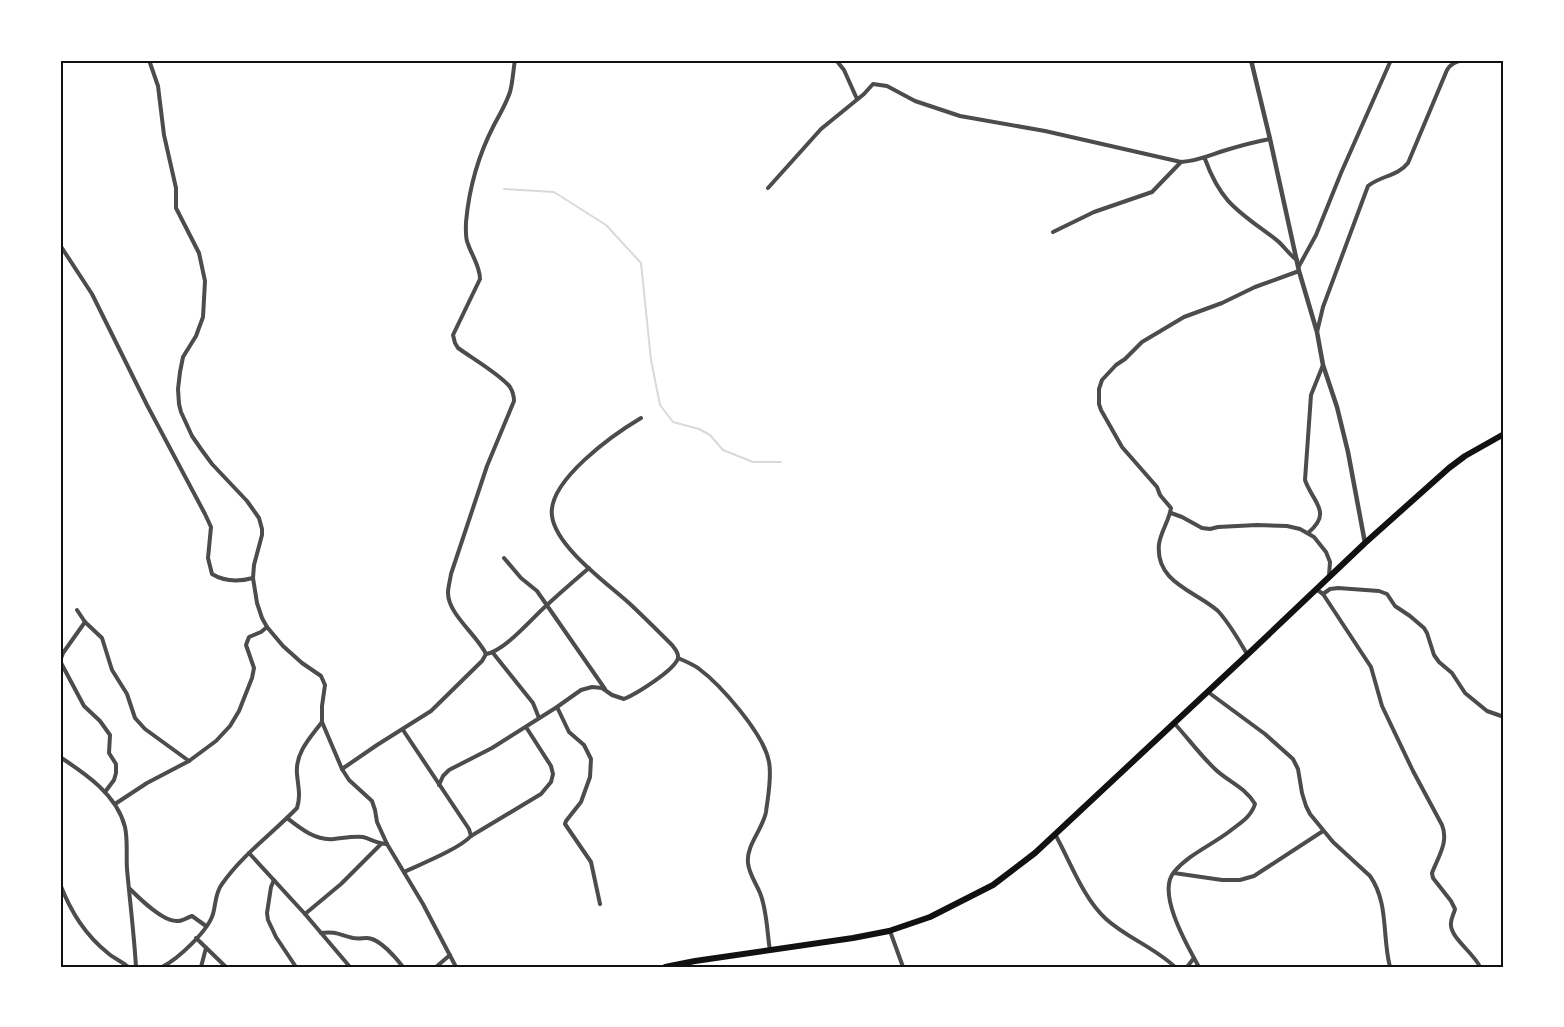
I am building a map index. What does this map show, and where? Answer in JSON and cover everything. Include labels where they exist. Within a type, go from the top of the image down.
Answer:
[{"type":"highway","points":[[665,967],[890,931],[930,917],[993,885],[1035,853],[1329,576],[1449,468],[1504,434]]},
{"type":"street","points":[[149,60],[158,86],[164,135],[176,188],[176,208],[199,253],[205,281],[203,317],[182,362],[178,389],[179,404],[192,436],[201,450],[247,501],[259,518],[262,535],[253,578],[262,618],[290,653],[321,676],[325,685],[322,722],[342,769],[372,801],[384,844],[423,904],[456,967]]},
{"type":"street","points":[[486,654],[459,617],[448,595],[451,574],[477,494],[514,396],[504,382],[458,348],[453,335],[480,279],[480,272],[466,235],[467,209],[475,169],[511,89],[515,60]]},
{"type":"street","points":[[836,60],[844,70],[857,99]]},
{"type":"street","points":[[1251,60],[1297,260],[1348,452],[1365,543]]},
{"type":"street","points":[[1247,655],[1230,625],[1216,610],[1183,588],[1166,573],[1159,544],[1171,508],[1153,482],[1122,447],[1101,410],[1099,389],[1102,380],[1142,342],[1178,320],[1234,298],[1299,268],[1316,235],[1391,60]]},
{"type":"street","points":[[1317,333],[1323,307],[1368,186],[1405,168],[1449,65],[1463,60]]},
{"type":"street","points":[[768,188],[821,129],[873,84],[879,84],[915,101],[960,116],[1045,130],[1181,162],[1205,159],[1230,149],[1270,139]]},
{"type":"street","points":[[1205,159],[1211,176],[1231,205],[1276,239],[1297,260]]},
{"type":"street","points":[[1053,232],[1094,212],[1152,192],[1181,162]]},
{"type":"street","points":[[60,245],[92,294],[147,405],[206,514],[211,527],[208,558],[212,574],[226,581],[253,578]]},
{"type":"street","points":[[1308,533],[1318,523],[1322,514],[1305,480],[1311,395],[1323,364]]},
{"type":"street","points":[[504,558],[521,578],[537,591],[605,689],[612,695],[624,699],[631,696],[674,665],[678,658],[672,645],[589,568],[564,541],[556,531],[551,514],[555,498],[565,482],[584,461],[603,442],[641,418]]},
{"type":"street","points":[[1170,513],[1202,528],[1210,529],[1257,525],[1300,529],[1314,537],[1326,552],[1330,562],[1329,576]]},
{"type":"street","points":[[486,654],[493,653],[518,633],[589,568]]},
{"type":"street","points":[[1323,594],[1329,589],[1338,588],[1379,591],[1387,594],[1395,606],[1424,628],[1434,655],[1452,674],[1465,693],[1487,711],[1504,717]]},
{"type":"street","points":[[1316,589],[1323,594],[1371,667],[1389,722],[1445,831],[1443,846],[1432,873],[1433,878],[1455,909],[1450,922],[1453,933],[1474,955],[1480,967]]},
{"type":"street","points":[[76,610],[102,638],[112,670],[127,694],[135,718],[189,761]]},
{"type":"street","points":[[85,622],[63,653],[60,663],[84,706],[100,721],[110,735],[109,753],[116,764],[116,773],[105,792]]},
{"type":"street","points":[[115,804],[147,783],[189,761],[216,741],[230,726],[239,711],[252,678],[254,668],[247,642],[249,637],[267,627]]},
{"type":"street","points":[[493,653],[533,703],[539,718]]},
{"type":"street","points":[[342,769],[437,706],[482,661],[486,654]]},
{"type":"street","points":[[678,658],[697,667],[716,684],[749,723],[766,752],[770,764],[765,815],[753,842],[748,861],[760,893],[770,951]]},
{"type":"street","points":[[439,785],[449,770],[492,748],[581,690],[592,687],[605,689]]},
{"type":"street","points":[[1208,691],[1265,734],[1293,759],[1298,769],[1306,806],[1310,814],[1323,831],[1374,882],[1384,919],[1390,967]]},
{"type":"street","points":[[557,707],[569,732],[584,745],[591,759],[590,777],[581,802],[566,821],[566,827],[591,862],[600,904]]},
{"type":"street","points":[[162,967],[183,952],[206,926],[213,913],[218,890],[223,883],[249,853],[297,808],[300,800],[296,766],[299,755],[322,722]]},
{"type":"street","points":[[1174,723],[1210,764],[1247,792],[1255,804],[1245,819],[1216,842],[1193,855],[1173,873],[1170,879],[1168,887],[1176,921],[1199,967]]},
{"type":"street","points":[[404,872],[463,843],[542,794],[551,782],[553,774],[551,766],[526,727]]},
{"type":"street","points":[[403,730],[469,829],[471,836]]},
{"type":"street","points":[[60,757],[105,792],[115,804],[125,826],[136,967]]},
{"type":"street","points":[[287,818],[308,834],[323,839],[358,837],[384,844]]},
{"type":"street","points":[[1173,873],[1222,880],[1240,880],[1254,876],[1323,831]]},
{"type":"street","points":[[1054,834],[1098,912],[1117,928],[1155,950],[1175,967]]},
{"type":"street","points":[[304,914],[384,844]]},
{"type":"street","points":[[249,853],[350,967]]},
{"type":"street","points":[[274,880],[267,913],[268,920],[276,937],[296,967]]},
{"type":"street","points":[[60,884],[70,908],[82,927],[107,952],[129,967]]},
{"type":"street","points":[[130,889],[144,903],[168,918],[178,921],[192,916],[206,926]]},
{"type":"street","points":[[890,931],[903,967]]},
{"type":"street","points":[[321,933],[335,932],[357,939],[371,939],[380,943],[404,967]]},
{"type":"street","points":[[196,938],[226,967]]},
{"type":"street","points":[[201,967],[206,948]]},
{"type":"street","points":[[436,967],[450,955]]},
{"type":"street","points":[[1187,967],[1194,958]]},
{"type":"waterway","points":[[504,189],[554,192],[606,225],[641,263],[651,360],[660,405],[673,422],[699,429],[710,435],[723,450],[753,462],[781,462]]}]
